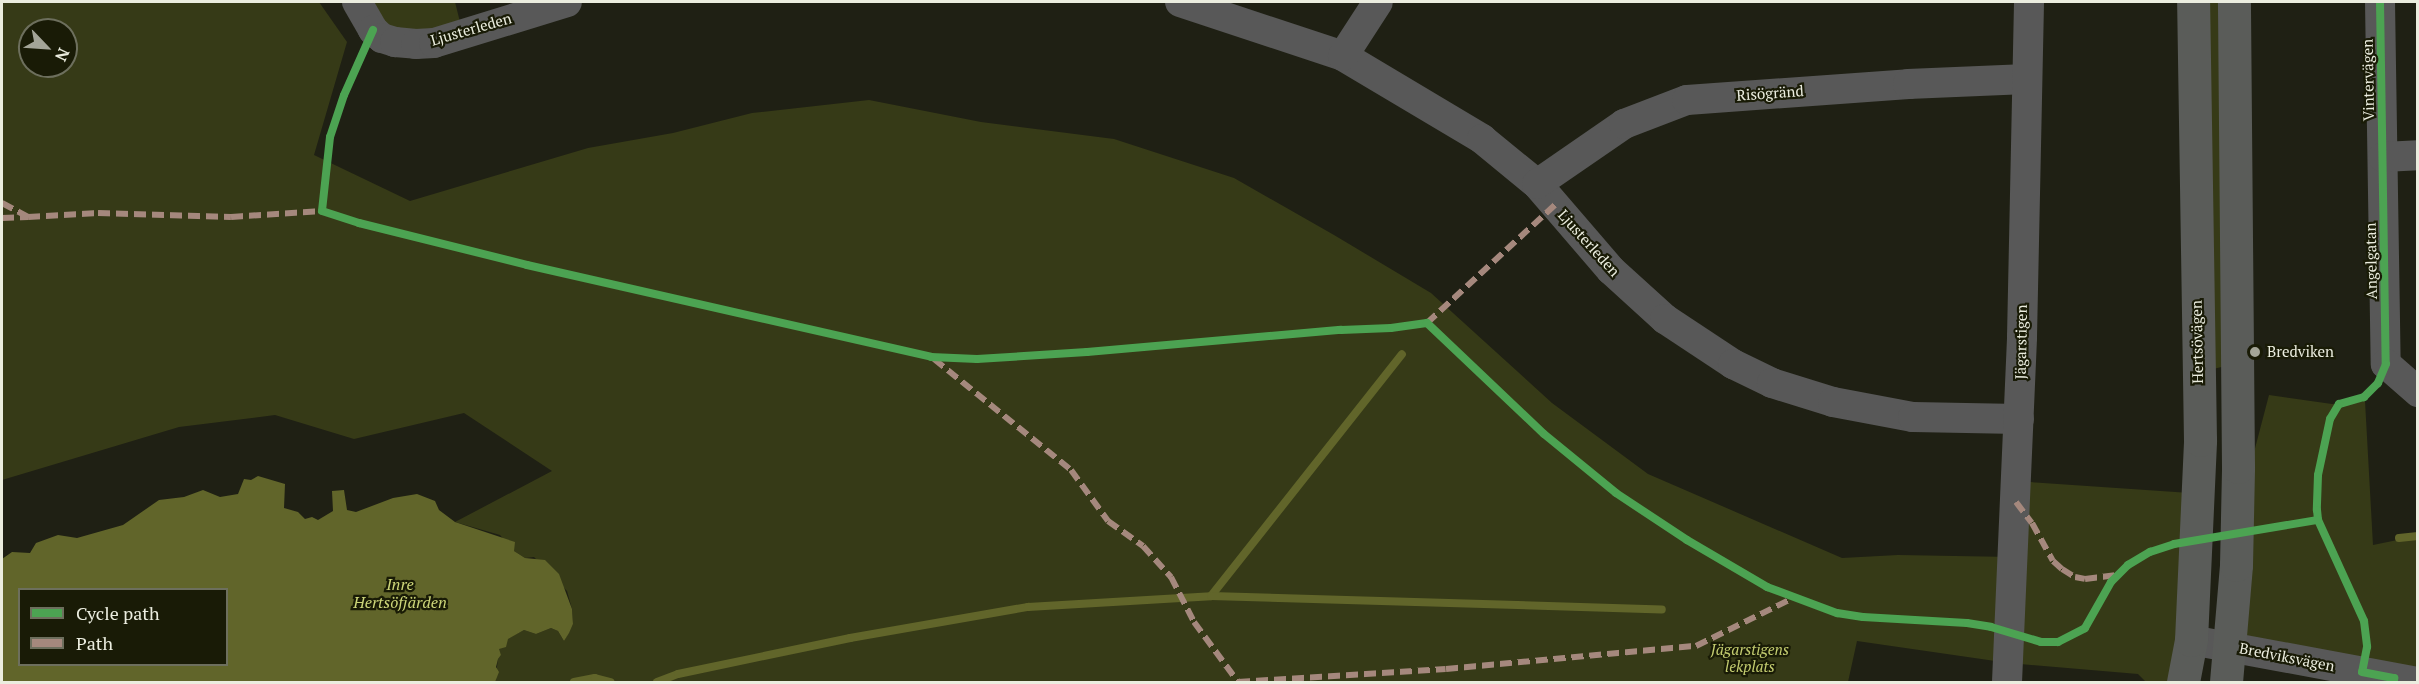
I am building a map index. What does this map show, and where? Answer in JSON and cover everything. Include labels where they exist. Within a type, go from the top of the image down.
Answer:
[{"type":"main road","name":"Hertsövägen","points":[[2183,682],[2191,640],[2200,440],[2193,2]]},
{"type":"main road","points":[[2226,682],[2236,565],[2238,467],[2234,2]]},
{"type":"street","name":"Ljusterleden","points":[[357,2],[373,30],[382,38],[416,44],[434,43],[567,2]]},
{"type":"street","name":"Ljusterleden","points":[[1180,2],[1343,56],[1482,139],[1537,184],[1611,270],[1665,319],[1733,364],[1772,383],[1833,402],[1913,417],[2019,419]]},
{"type":"street","points":[[1343,56],[1378,2]]},
{"type":"street","name":"Jägarstigen","points":[[2007,682],[2019,419],[2029,2]]},
{"type":"street","name":"Vintervägen","points":[[2380,2],[2383,158]]},
{"type":"street","name":"Risögränd","points":[[1537,184],[1624,124],[1687,100],[1908,84],[2027,79]]},
{"type":"street","points":[[2383,158],[2418,155]]},
{"type":"street","name":"Angelgatan","points":[[2383,158],[2386,364],[2418,392]]},
{"type":"street","name":"Bredviksvägen","points":[[2191,640],[2229,645],[2402,681]]},
{"type":"green space","name":"Jägarstigens lekplats","points":[[2,2],[319,2],[347,42],[314,155],[410,201],[588,148],[673,133],[752,113],[869,100],[981,122],[1114,139],[1234,178],[1334,235],[1431,293],[1552,403],[1648,474],[1842,558],[1898,555],[2012,557],[2014,481],[2190,493],[2182,682],[2146,682],[2138,674],[2009,663],[1857,641],[1848,682],[495,682],[498,659],[501,655],[498,649],[507,639],[524,630],[536,634],[551,628],[558,631],[564,641],[573,624],[572,609],[567,591],[534,557],[525,558],[514,551],[500,535],[455,522],[552,471],[464,413],[354,439],[275,415],[179,427],[2,480]]},
{"type":"green space","points":[[356,2],[455,2],[463,34],[399,44]]},
{"type":"green space","points":[[2207,2],[2218,2],[2226,366],[2213,369]]},
{"type":"green space","points":[[2269,395],[2332,404],[2365,401],[2373,545],[2417,536],[2417,682],[2230,645],[2253,456]]},
{"type":"water","name":"Inre Hertsöfjärden","points":[[258,476],[285,484],[284,508],[298,512],[305,519],[312,517],[318,520],[333,511],[332,491],[344,490],[347,510],[356,512],[393,498],[417,494],[435,501],[439,510],[455,522],[515,542],[514,551],[525,558],[545,560],[559,574],[572,609],[573,624],[569,633],[564,641],[558,631],[551,628],[536,634],[524,630],[508,639],[506,647],[499,649],[501,655],[496,667],[499,672],[495,682],[2,682],[2,559],[12,552],[30,553],[36,543],[58,535],[77,538],[123,525],[159,500],[184,497],[203,490],[220,497],[238,494],[244,479],[251,480]]},
{"type":"waterway","points":[[1211,596],[1402,354]]},
{"type":"waterway","points":[[2399,538],[2418,536]]},
{"type":"waterway","points":[[657,682],[678,674],[850,638],[1028,607],[1211,596],[1662,609]]},
{"type":"waterway","points":[[574,682],[595,678],[610,682]]},
{"type":"marked path","points":[[2,203],[28,217],[98,213],[231,217],[322,211]]},
{"type":"marked path","points":[[1427,323],[1555,205]]},
{"type":"marked path","points":[[2,218],[28,217]]},
{"type":"marked path","points":[[934,359],[1071,470],[1108,521],[1143,546],[1171,577],[1194,622],[1238,682],[1446,669],[1696,646],[1793,598]]},
{"type":"marked path","points":[[2016,502],[2032,523],[2053,561],[2062,569],[2075,577],[2085,579],[2117,575]]},
{"type":"cycle path","points":[[2380,2],[2386,364],[2378,383],[2364,397],[2339,404],[2330,419],[2318,475],[2317,510],[2318,520],[2364,621],[2367,647],[2362,672],[2394,678],[2394,682]]},
{"type":"cycle path","points":[[373,30],[344,95],[330,137],[322,211],[359,223],[527,265],[931,357],[977,359],[1087,352],[1341,330],[1391,328],[1427,323],[1544,434],[1616,493],[1687,540],[1767,587],[1837,613],[1863,617],[1967,623],[1991,627],[2041,642],[2058,642],[2085,628],[2111,582],[2128,565],[2150,552],[2174,544],[2318,520]]},
{"type":"place","name":"Bredviken","points":[[2255,352]]}]
